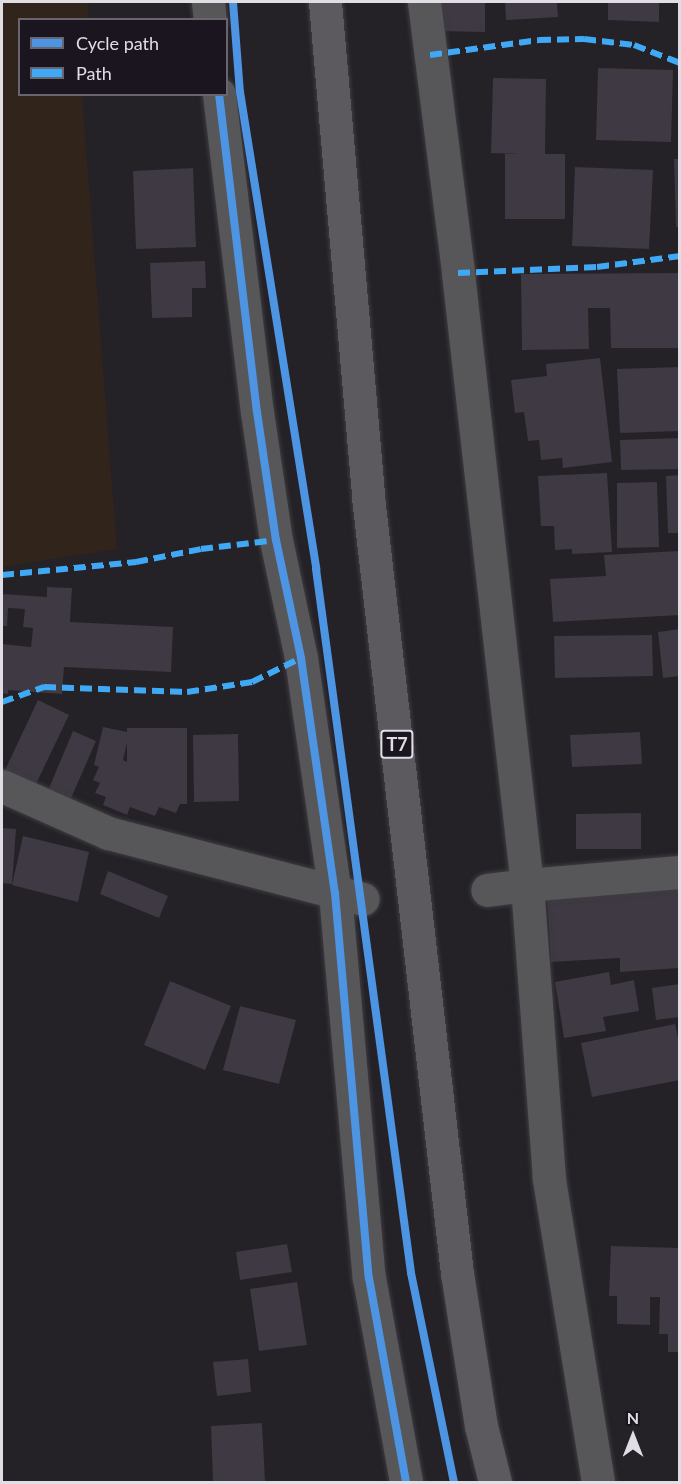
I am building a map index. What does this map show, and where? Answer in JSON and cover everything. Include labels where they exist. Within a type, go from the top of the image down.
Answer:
[{"type":"highway","name":"T7","points":[[325,2],[368,497],[457,1273],[481,1426],[495,1482]]},
{"type":"street","points":[[208,2],[210,18]]},
{"type":"street","points":[[424,2],[458,273],[527,885],[549,1178],[598,1482]]},
{"type":"street","points":[[219,96],[256,411],[276,540],[349,896],[369,1278],[406,1482]]},
{"type":"street","points":[[2,786],[108,833],[349,896]]},
{"type":"street","points":[[487,890],[680,872]]},
{"type":"shaded area","points":[[2,2],[89,2],[87,18],[18,18],[18,96],[82,96],[117,549],[2,567]]},
{"type":"building","points":[[439,2],[485,2],[485,32],[439,31]]},
{"type":"building","points":[[505,2],[557,2],[558,17],[506,20]]},
{"type":"building","points":[[608,2],[659,2],[659,22],[608,20]]},
{"type":"building","points":[[598,68],[673,70],[671,142],[596,140]]},
{"type":"building","points":[[493,78],[546,79],[545,154],[565,154],[565,219],[505,219],[505,154],[519,154],[491,153]]},
{"type":"building","points":[[674,159],[680,159],[680,227],[676,227]]},
{"type":"building","points":[[575,167],[653,170],[649,249],[572,246]]},
{"type":"building","points":[[193,168],[196,247],[136,249],[133,171]]},
{"type":"building","points":[[205,261],[206,288],[192,288],[192,317],[152,318],[150,263]]},
{"type":"building","points":[[680,273],[680,348],[611,348],[610,308],[588,308],[589,349],[522,350],[521,274]]},
{"type":"building","points":[[600,358],[612,462],[563,468],[562,458],[541,460],[539,440],[528,441],[524,412],[515,413],[511,380],[547,376],[546,364]]},
{"type":"building","points":[[680,367],[680,431],[620,433],[617,369]]},
{"type":"building","points":[[680,438],[680,469],[621,470],[620,440]]},
{"type":"building","points":[[607,473],[612,552],[572,554],[572,549],[555,550],[554,526],[541,526],[538,476]]},
{"type":"building","points":[[680,475],[680,533],[668,533],[666,476]]},
{"type":"building","points":[[657,482],[659,547],[617,548],[617,483]]},
{"type":"building","points":[[679,551],[680,615],[553,622],[550,579],[606,576],[604,555]]},
{"type":"building","points":[[47,587],[72,588],[70,622],[173,627],[171,672],[64,667],[62,694],[8,690],[8,694],[2,693],[2,644],[31,647],[33,628],[23,627],[25,609],[8,608],[7,626],[2,626],[2,594],[47,597]]},
{"type":"building","points":[[680,629],[680,676],[663,678],[658,632]]},
{"type":"building","points":[[652,635],[653,676],[555,678],[554,636]]},
{"type":"building","points":[[38,700],[69,715],[36,784],[5,770]]},
{"type":"building","points":[[103,727],[127,732],[127,728],[187,728],[187,804],[180,804],[176,813],[159,807],[155,816],[130,807],[127,815],[103,805],[106,797],[95,793],[100,783],[93,780],[99,767],[94,765]],"holes":[[[127,743],[127,762],[123,760]]]},
{"type":"building","points":[[73,731],[96,741],[69,803],[47,793]]},
{"type":"building","points":[[640,732],[642,764],[572,767],[570,735]]},
{"type":"building","points":[[238,734],[239,801],[194,802],[193,735]]},
{"type":"building","points":[[641,813],[641,849],[576,849],[576,814]]},
{"type":"building","points":[[2,828],[16,829],[12,884],[2,883]]},
{"type":"building","points":[[23,836],[89,852],[78,902],[12,885]]},
{"type":"building","points":[[108,871],[168,896],[159,918],[100,894]]},
{"type":"building","points":[[680,885],[680,968],[620,972],[620,958],[551,962],[547,893]]},
{"type":"building","points":[[609,972],[611,985],[634,980],[639,1011],[603,1017],[606,1031],[564,1038],[555,982]]},
{"type":"building","points":[[170,981],[231,1006],[205,1070],[144,1045]]},
{"type":"building","points":[[680,984],[680,1017],[656,1020],[652,988]]},
{"type":"building","points":[[240,1006],[296,1020],[279,1084],[223,1070]]},
{"type":"building","points":[[675,1024],[680,1047],[680,1080],[592,1097],[581,1043]]},
{"type":"building","points":[[287,1244],[292,1272],[240,1280],[236,1252]]},
{"type":"building","points":[[611,1246],[680,1248],[680,1352],[668,1352],[668,1334],[659,1334],[660,1297],[650,1297],[650,1325],[617,1324],[617,1296],[609,1296]]},
{"type":"building","points":[[297,1282],[307,1345],[259,1351],[250,1289]]},
{"type":"building","points":[[248,1359],[251,1392],[217,1396],[213,1362]]},
{"type":"building","points":[[262,1423],[265,1482],[213,1482],[211,1426]]},
{"type":"marked path","points":[[430,55],[539,40],[584,39],[634,45],[680,63]]},
{"type":"marked path","points":[[458,273],[597,267],[680,256]]},
{"type":"marked path","points":[[2,575],[136,562],[201,549],[276,540]]},
{"type":"marked path","points":[[2,702],[44,687],[187,692],[252,682],[301,658]]},
{"type":"cycle path","points":[[233,2],[240,92],[316,569],[411,1273],[454,1482]]},
{"type":"cycle path","points":[[219,96],[257,412],[276,540],[301,658],[335,893],[369,1278],[406,1482]]}]
